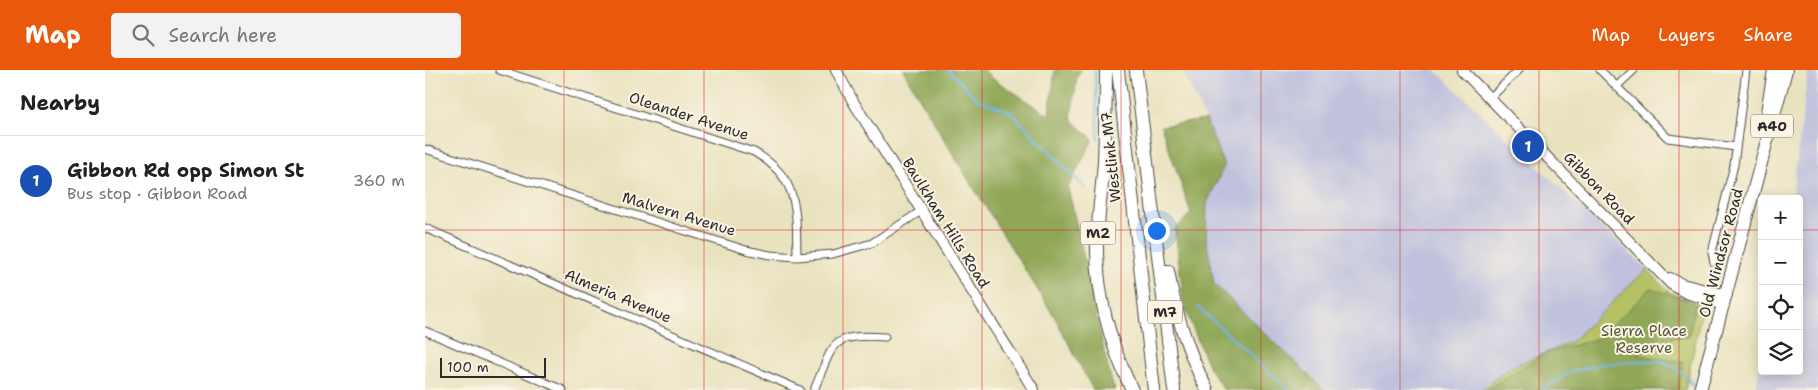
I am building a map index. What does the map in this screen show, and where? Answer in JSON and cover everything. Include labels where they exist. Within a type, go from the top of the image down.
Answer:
[{"type":"highway","name":"M2","points":[[1106,70],[1103,162],[1097,243],[1098,268],[1108,327],[1132,390]]},
{"type":"highway","name":"Westlink M7","points":[[1118,70],[1154,390]]},
{"type":"highway","points":[[1136,70],[1155,233],[1165,255],[1177,314],[1190,353],[1207,390]]},
{"type":"highway","name":"Old Windsor Road","points":[[1756,181],[1774,70]]},
{"type":"highway","name":"Old Windsor Road","points":[[1702,384],[1786,70]]},
{"type":"highway","name":"M7","points":[[1155,233],[1174,390]]},
{"type":"street","name":"Oleander Avenue","points":[[499,70],[754,152],[764,157],[774,165],[788,182],[791,190],[796,212],[797,256]]},
{"type":"street","name":"Baulkham Hills Road","points":[[836,70],[854,103],[1034,390]]},
{"type":"street","name":"Gibbon Road","points":[[1462,70],[1651,263],[1675,282],[1725,300]]},
{"type":"street","points":[[1490,98],[1519,70]]},
{"type":"street","points":[[1600,70],[1668,138],[1736,148]]},
{"type":"street","points":[[1616,87],[1634,70]]},
{"type":"street","name":"Old Windsor Road","points":[[1714,262],[1712,252],[1733,172],[1746,70]]},
{"type":"street","name":"Malvern Avenue","points":[[425,149],[746,250],[770,255],[833,254],[872,243],[921,211]]},
{"type":"street","name":"Almeria Avenue","points":[[425,228],[800,390]]},
{"type":"street","points":[[425,332],[563,390]]},
{"type":"street","points":[[814,390],[831,351],[837,342],[853,336],[885,336]]},
{"type":"shaded area","points":[[1182,70],[1435,70],[1647,269],[1571,342],[1510,368],[1481,390],[1324,390],[1214,284],[1206,238],[1207,203],[1224,166],[1206,120]]},
{"type":"shaded area","points":[[1808,70],[1818,70],[1818,390],[1755,390],[1758,375],[1803,375],[1803,195],[1792,195]]},
{"type":"green space","points":[[903,70],[984,70],[992,78],[1049,115],[1055,70],[1081,70],[1077,77],[1071,119],[1093,139],[1068,188],[1100,334],[1115,390],[1093,390],[1054,316],[960,166]]},
{"type":"green space","points":[[1206,120],[1224,166],[1207,203],[1206,238],[1214,284],[1324,390],[1224,390],[1209,368],[1184,306],[1175,229],[1191,213],[1161,126]]},
{"type":"green space","name":"Sierra Place Reserve","points":[[1647,269],[1669,292],[1703,306],[1685,390],[1481,390],[1510,368],[1571,342]]},
{"type":"green space","name":"Sierra Place Reserve","points":[[1651,288],[1695,303],[1689,337],[1658,338],[1638,355],[1683,362],[1678,390],[1486,390],[1544,354],[1599,338]]},
{"type":"waterway","points":[[948,70],[977,99],[1011,112],[1086,189]]},
{"type":"waterway","points":[[1095,70],[1098,139]]},
{"type":"waterway","points":[[1198,307],[1289,390]]},
{"type":"waterway","points":[[1542,390],[1572,371],[1603,364],[1661,360],[1682,372],[1695,388]]},
{"type":"place","name":"Gibbon Rd opp Simon St","points":[[1528,146]]}]
